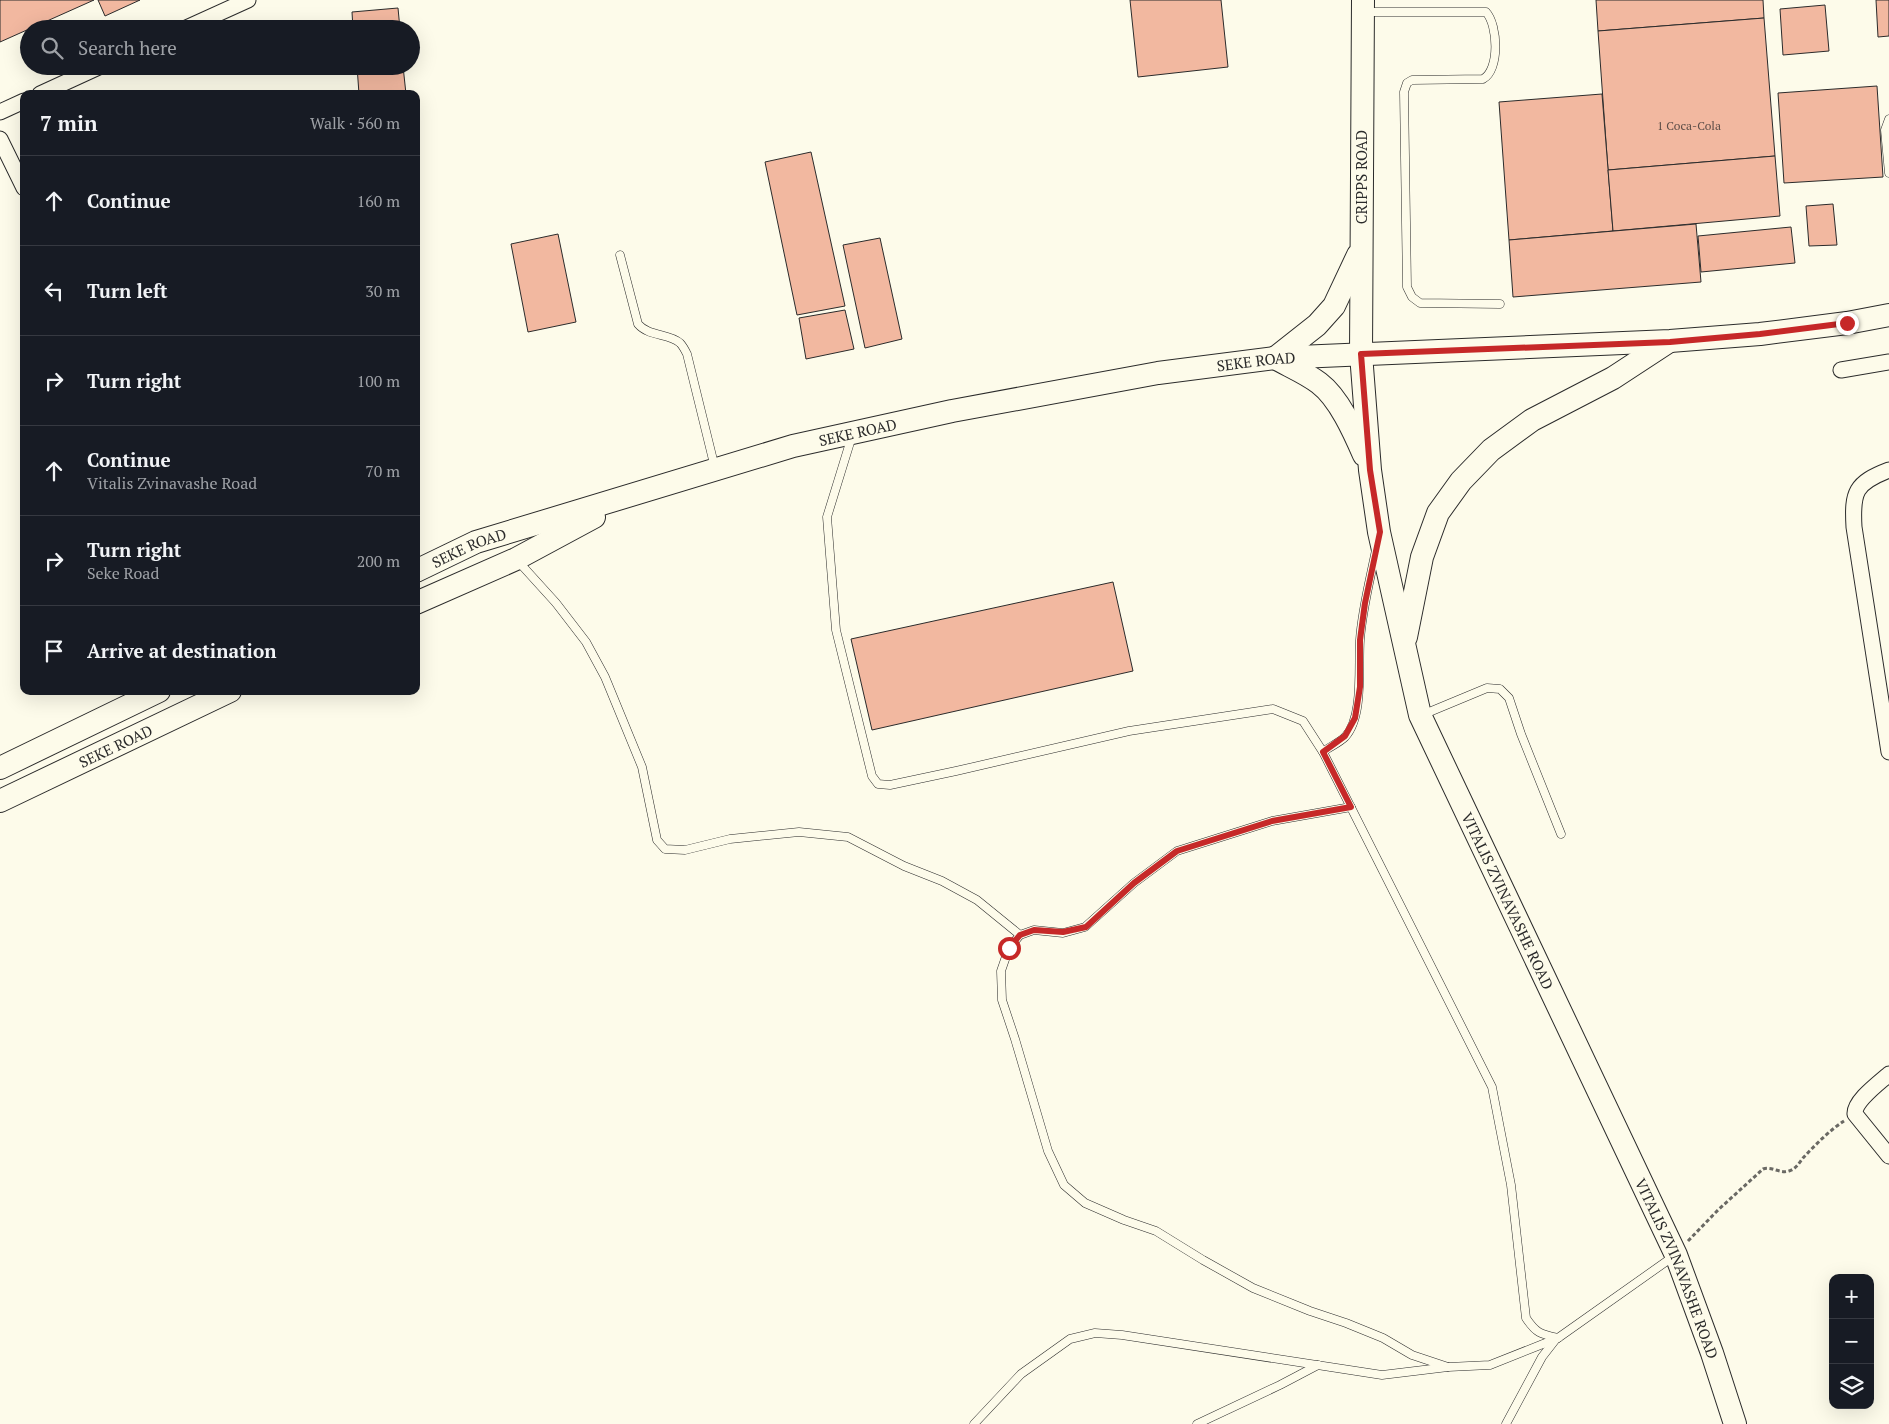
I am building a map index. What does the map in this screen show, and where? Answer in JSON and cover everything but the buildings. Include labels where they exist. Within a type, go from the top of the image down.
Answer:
[{"type":"main road","name":"CRIPPS ROAD","points":[[1361,354],[1363,6]]},
{"type":"main road","points":[[1361,250],[1334,306],[1317,326],[1274,358],[1319,384],[1334,400],[1352,429],[1370,470]]},
{"type":"main road","name":"SEKE ROAD","points":[[420,569],[476,542],[793,446],[952,411],[1158,373],[1274,358],[1670,342],[1760,334],[1847,323],[1889,315]]},
{"type":"main road","points":[[1404,647],[1422,557],[1438,514],[1461,481],[1491,450],[1532,420],[1613,378],[1670,342]]},
{"type":"main road","name":"VITALIS ZVINAVASHE ROAD","points":[[1361,354],[1370,470],[1380,532],[1420,715],[1676,1255],[1712,1353],[1734,1424]]},
{"type":"main road","name":"SEKE ROAD","points":[[420,600],[516,559],[637,494]]},
{"type":"main road","name":"SEKE ROAD","points":[[0,768],[151,695]]},
{"type":"main road","name":"SEKE ROAD","points":[[0,801],[222,695]]},
{"type":"street","points":[[204,20],[248,0]]},
{"type":"street","points":[[49,90],[81,75]]},
{"type":"street","points":[[0,112],[20,103]]},
{"type":"street","points":[[0,139],[20,180]]},
{"type":"street","points":[[1841,370],[1889,362]]},
{"type":"street","points":[[1889,470],[1867,479],[1857,491],[1852,507],[1889,752]]},
{"type":"street","points":[[1889,1074],[1860,1102],[1856,1107],[1855,1114],[1889,1156]]},
{"type":"lane","points":[[1363,6],[1486,12],[1494,25],[1494,65],[1489,76],[1483,79],[1412,80],[1407,83],[1404,92],[1407,287],[1412,297],[1420,303],[1500,304]]},
{"type":"lane","points":[[1889,119],[1885,130],[1889,173]]},
{"type":"lane","points":[[620,255],[638,324],[646,331],[676,340],[688,354],[716,470]]},
{"type":"lane","points":[[853,433],[827,517],[836,630],[872,776],[878,784],[890,785],[1129,731],[1273,709],[1303,721],[1323,752],[1492,1087],[1511,1185],[1526,1318],[1534,1330],[1558,1338]]},
{"type":"lane","points":[[1323,752],[1345,736],[1355,718],[1360,687],[1360,640],[1365,603],[1380,532]]},
{"type":"lane","points":[[516,559],[556,603],[586,642],[605,677],[642,767],[657,840],[665,849],[685,850],[730,839],[799,832],[848,838],[904,866],[942,881],[977,900],[1020,935]]},
{"type":"lane","points":[[1420,715],[1486,688],[1500,689],[1509,698],[1521,734],[1562,834]]},
{"type":"lane","points":[[1351,807],[1272,821],[1177,851],[1134,883],[1086,927],[1063,932],[1034,930],[1020,935],[1009,948],[1001,972],[1002,1000],[1048,1151],[1064,1185],[1085,1203],[1124,1220],[1156,1231],[1253,1288],[1374,1334],[1412,1355],[1448,1367]]},
{"type":"lane","points":[[974,1424],[1021,1374],[1070,1339],[1095,1333],[1122,1335],[1382,1374],[1490,1365],[1558,1338],[1676,1255]]},
{"type":"lane","points":[[1506,1424],[1542,1357],[1558,1338]]},
{"type":"lane","points":[[1197,1424],[1318,1365]]},
{"type":"path","points":[[1676,1255],[1718,1210],[1763,1169],[1768,1167],[1780,1172],[1788,1172],[1795,1168],[1840,1124],[1855,1114]]},
{"type":"route","points":[[1009,948],[1020,935],[1034,930],[1063,932],[1086,927],[1134,883],[1177,851],[1272,821],[1351,807],[1323,752],[1345,736],[1355,718],[1360,687],[1360,640],[1365,603],[1380,532],[1370,470],[1361,354],[1670,342],[1760,334],[1847,323]]}]
